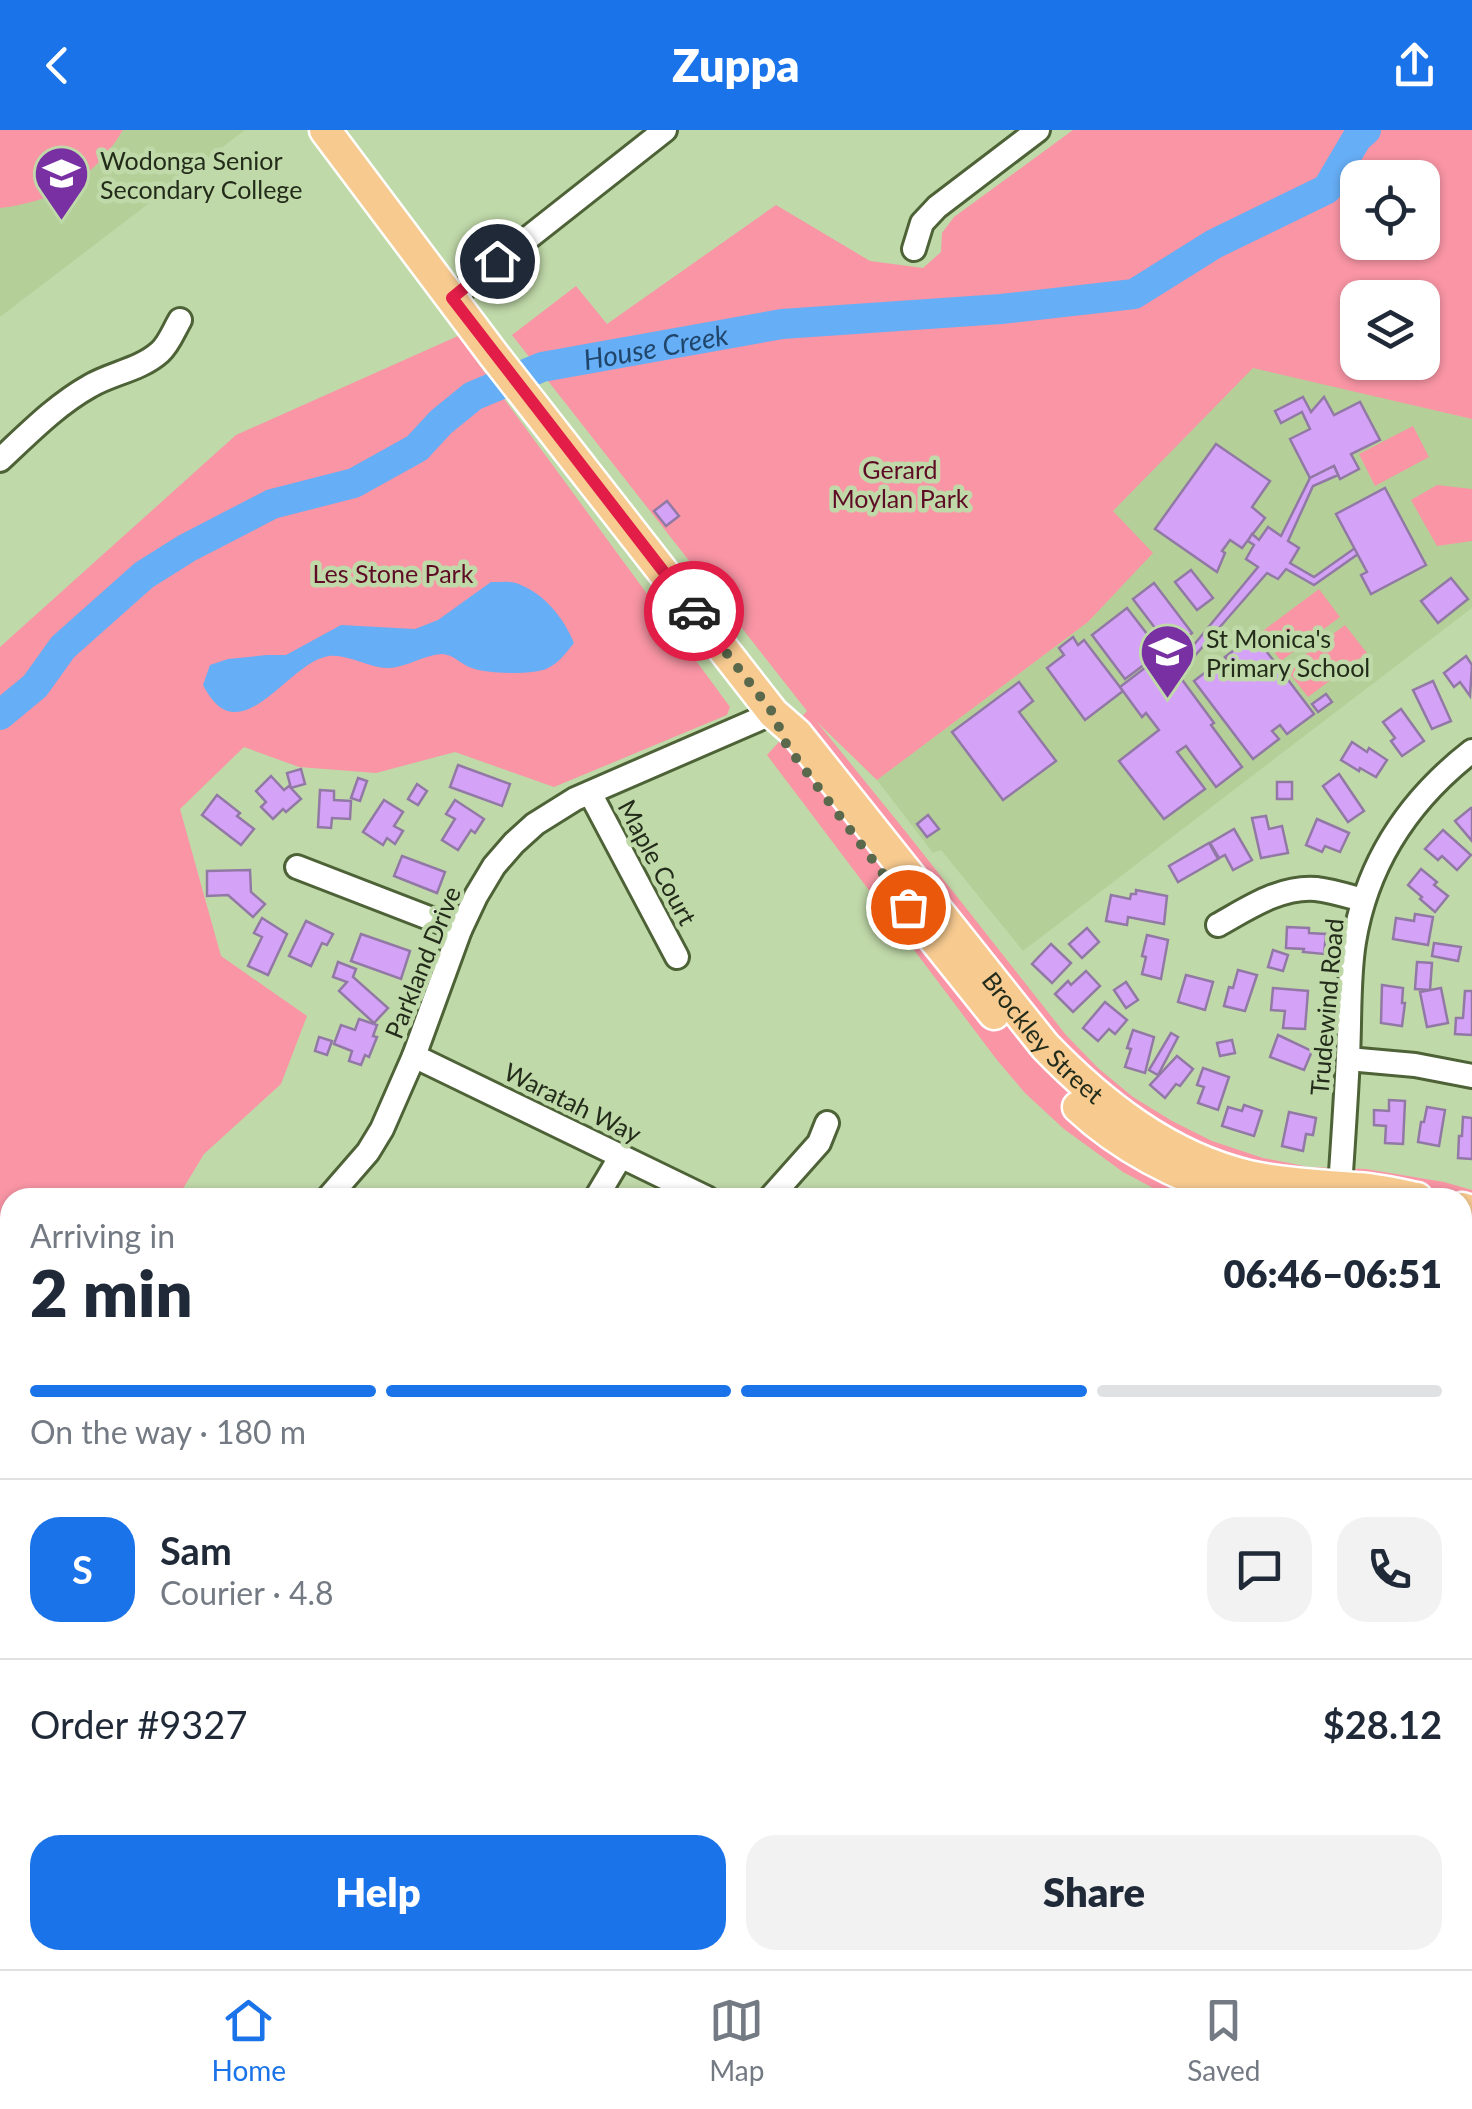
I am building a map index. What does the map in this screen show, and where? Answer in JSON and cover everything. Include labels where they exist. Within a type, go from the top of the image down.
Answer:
[{"type":"main road","name":"Brockley Street","points":[[325,130],[493,354],[773,713],[797,734],[1028,1057],[1084,1113],[1116,1138],[1186,1178],[1216,1188]]},
{"type":"main road","name":"Brockley Street","points":[[936,926],[1079,1081],[1138,1127],[1220,1168],[1317,1188]]},
{"type":"street","points":[[914,249],[922,223],[937,207],[1038,130]]},
{"type":"street","points":[[452,298],[663,131]]},
{"type":"street","points":[[0,460],[58,408],[92,384],[158,354],[180,320]]},
{"type":"street","name":"Parkland Drive","points":[[338,1188],[376,1141],[414,1056],[460,930],[494,866],[514,842],[575,799],[773,713]]},
{"type":"street","name":"Trudewind Road","points":[[1339,1188],[1354,944],[1364,900],[1375,868],[1412,809],[1472,751]]},
{"type":"street","name":"Maple Court","points":[[590,792],[677,956]]},
{"type":"street","points":[[297,866],[460,930]]},
{"type":"street","points":[[1218,926],[1259,902],[1293,890],[1318,889],[1364,900]]},
{"type":"street","name":"Waratah Way","points":[[414,1056],[687,1188]]},
{"type":"street","points":[[1348,1059],[1415,1065],[1472,1076]]},
{"type":"street","points":[[779,1188],[819,1143],[827,1123]]},
{"type":"street","points":[[602,1188],[620,1156]]},
{"type":"shaded area","name":"Wodonga Senior Secondary College","points":[[0,130],[245,130],[0,317]]},
{"type":"shaded area","name":"St Monica's Primary School","points":[[1253,367],[1472,419],[1472,608],[1023,951],[941,850],[933,853],[877,780],[1088,622],[1152,553],[1113,511]]},
{"type":"green space","points":[[0,130],[123,130],[100,161],[72,184],[38,200],[0,208]]},
{"type":"green space","name":"Gerard Moylan Park","points":[[1073,130],[1472,130],[1472,419],[1253,368],[1113,511],[1153,553],[1088,622],[877,780],[817,722],[1066,1035],[1133,1097],[1212,1141],[1263,1158],[1309,1167],[1366,1169],[1465,1188],[1153,1188],[1123,1172],[1064,1129],[997,1060],[767,755],[807,711],[512,335],[576,286],[607,324],[776,205],[870,261],[923,268],[941,252],[942,233],[954,217]]},
{"type":"green space","name":"Les Stone Park","points":[[458,336],[730,707],[727,715],[554,787],[455,752],[376,773],[299,767],[244,747],[180,809],[221,956],[307,1016],[281,1084],[204,1154],[183,1188],[0,1188],[0,647],[236,435]]},
{"type":"green space","points":[[1413,426],[1429,457],[1375,486],[1359,454]]},
{"type":"green space","points":[[1437,485],[1472,489],[1472,541],[1437,546],[1411,500]]},
{"type":"green space","points":[[1319,589],[1340,617],[1281,661],[1260,633]]},
{"type":"green space","points":[[1345,625],[1367,653],[1308,697],[1286,669]]},
{"type":"water","points":[[491,582],[513,582],[544,599],[565,624],[574,643],[562,658],[539,671],[507,673],[476,669],[442,654],[389,668],[329,656],[313,662],[264,700],[233,712],[217,705],[203,685],[210,665],[228,659],[286,655],[341,625],[415,629],[438,620]]},
{"type":"building","points":[[1303,397],[1311,412],[1324,397],[1334,415],[1360,402],[1380,440],[1351,454],[1359,469],[1340,479],[1334,466],[1310,478],[1290,439],[1310,429],[1302,412],[1281,423],[1275,411]]},
{"type":"building","points":[[1216,444],[1270,481],[1252,507],[1265,518],[1242,548],[1230,540],[1222,551],[1225,553],[1217,572],[1155,529]]},
{"type":"building","points":[[1334,466],[1338,475],[1313,486],[1288,541],[1299,548],[1290,563],[1314,577],[1355,548],[1358,554],[1314,585],[1286,569],[1278,579],[1267,573],[1178,675],[1174,669],[1258,567],[1246,559],[1254,545],[1248,541],[1252,534],[1259,540],[1268,527],[1281,536],[1310,478]]},
{"type":"building","points":[[1385,488],[1426,565],[1371,594],[1361,575],[1367,572],[1336,514]]},
{"type":"building","points":[[667,501],[679,516],[666,526],[654,511]]},
{"type":"building","points":[[1191,570],[1213,598],[1197,610],[1175,582]]},
{"type":"building","points":[[1451,578],[1468,599],[1438,623],[1421,601]]},
{"type":"building","points":[[1154,583],[1192,633],[1171,649],[1133,599]]},
{"type":"building","points":[[1127,608],[1161,652],[1125,679],[1092,635]]},
{"type":"building","points":[[1254,635],[1314,714],[1287,734],[1280,725],[1272,731],[1279,739],[1253,759],[1194,681],[1220,661],[1227,671],[1233,667],[1225,657]]},
{"type":"building","points":[[1073,637],[1078,645],[1084,640],[1123,691],[1085,720],[1047,668],[1064,655],[1059,648]]},
{"type":"building","points":[[1163,654],[1242,767],[1216,787],[1186,746],[1177,752],[1205,789],[1164,819],[1119,761],[1159,730],[1146,713],[1142,717],[1120,687]]},
{"type":"building","points":[[1466,656],[1472,665],[1470,696],[1460,682],[1454,687],[1444,673]]},
{"type":"building","points":[[1433,681],[1451,721],[1432,729],[1413,690]]},
{"type":"building","points":[[1019,682],[1033,701],[1019,712],[1056,761],[1003,800],[952,732]]},
{"type":"building","points":[[1326,694],[1332,702],[1318,712],[1312,704]]},
{"type":"building","points":[[1401,709],[1424,741],[1402,756],[1383,722]]},
{"type":"building","points":[[1352,742],[1387,760],[1376,777],[1341,760]]},
{"type":"building","points":[[458,765],[510,784],[502,806],[450,787]]},
{"type":"building","points":[[301,769],[305,784],[291,788],[287,773]]},
{"type":"building","points":[[1339,774],[1364,811],[1348,822],[1323,786]]},
{"type":"building","points":[[271,776],[284,790],[289,786],[301,799],[273,819],[261,807],[266,802],[256,791]]},
{"type":"building","points":[[358,778],[367,781],[360,801],[351,798]]},
{"type":"building","points":[[1277,782],[1292,782],[1292,799],[1277,799]]},
{"type":"building","points":[[417,784],[427,791],[418,805],[408,799]]},
{"type":"building","points":[[320,790],[334,791],[334,800],[351,801],[350,819],[332,818],[331,828],[318,827]]},
{"type":"building","points":[[217,795],[254,829],[241,845],[202,815]]},
{"type":"building","points":[[384,800],[403,812],[394,826],[403,831],[395,844],[387,838],[383,845],[363,832]]},
{"type":"building","points":[[455,800],[484,819],[458,850],[442,840],[455,819],[446,814]]},
{"type":"building","points":[[1472,809],[1472,841],[1455,821]]},
{"type":"building","points":[[928,815],[939,829],[927,837],[917,824]]},
{"type":"building","points":[[1266,816],[1269,829],[1282,826],[1288,853],[1261,858],[1252,818]]},
{"type":"building","points":[[1317,819],[1349,833],[1340,852],[1325,846],[1322,852],[1306,845]]},
{"type":"building","points":[[1234,829],[1252,860],[1233,870],[1225,855],[1219,858],[1210,843]]},
{"type":"building","points":[[1443,830],[1471,855],[1457,870],[1442,856],[1438,860],[1425,849]]},
{"type":"building","points":[[1209,843],[1218,859],[1178,882],[1169,866]]},
{"type":"building","points":[[402,856],[445,872],[437,893],[394,876]]},
{"type":"building","points":[[1421,869],[1448,896],[1435,912],[1408,885]]},
{"type":"building","points":[[250,870],[251,892],[265,904],[253,917],[228,895],[207,896],[207,871]]},
{"type":"building","points":[[1136,890],[1167,896],[1164,924],[1128,917],[1127,925],[1106,921],[1111,895],[1130,899]]},
{"type":"building","points":[[1415,914],[1433,917],[1428,945],[1393,939],[1396,918],[1414,921]]},
{"type":"building","points":[[262,918],[287,934],[268,975],[248,966],[262,937],[254,933]]},
{"type":"building","points":[[306,921],[333,934],[327,945],[322,943],[311,966],[289,956]]},
{"type":"building","points":[[1287,927],[1326,934],[1324,954],[1286,948]]},
{"type":"building","points":[[1087,928],[1099,942],[1082,958],[1069,944]]},
{"type":"building","points":[[361,934],[410,951],[401,979],[351,961]]},
{"type":"building","points":[[1147,935],[1168,940],[1161,979],[1142,974]]},
{"type":"building","points":[[1434,943],[1461,947],[1458,961],[1432,956]]},
{"type":"building","points":[[1051,944],[1071,963],[1052,983],[1032,964]]},
{"type":"building","points":[[1273,950],[1288,955],[1283,971],[1268,967]]},
{"type":"building","points":[[338,962],[356,969],[353,977],[388,1008],[374,1023],[339,991],[347,982],[333,977]]},
{"type":"building","points":[[1417,962],[1432,963],[1430,990],[1415,989]]},
{"type":"building","points":[[1238,970],[1257,975],[1245,1011],[1224,1006]]},
{"type":"building","points":[[1086,971],[1100,986],[1073,1012],[1055,994]]},
{"type":"building","points":[[1186,975],[1213,982],[1205,1010],[1178,1002]]},
{"type":"building","points":[[1126,982],[1138,1000],[1126,1008],[1114,990]]},
{"type":"building","points":[[1382,985],[1403,988],[1402,1026],[1381,1023]]},
{"type":"building","points":[[1273,988],[1308,991],[1305,1029],[1283,1028],[1285,1011],[1271,1010]]},
{"type":"building","points":[[1441,988],[1448,1023],[1427,1027],[1420,992]]},
{"type":"building","points":[[1465,991],[1472,991],[1472,1035],[1455,1034],[1456,1018],[1463,1018]]},
{"type":"building","points":[[1105,1002],[1127,1020],[1115,1034],[1109,1029],[1098,1041],[1083,1028]]},
{"type":"building","points":[[359,1019],[377,1025],[369,1057],[365,1055],[361,1065],[349,1061],[352,1051],[334,1044],[341,1025],[355,1030]]},
{"type":"building","points":[[1133,1030],[1154,1037],[1145,1073],[1125,1067]]},
{"type":"building","points":[[1171,1033],[1178,1037],[1158,1075],[1149,1070]]},
{"type":"building","points":[[1278,1035],[1312,1051],[1304,1070],[1270,1057]]},
{"type":"building","points":[[319,1037],[332,1041],[327,1055],[315,1051]]},
{"type":"building","points":[[1232,1040],[1235,1053],[1220,1056],[1217,1043]]},
{"type":"building","points":[[1177,1056],[1193,1069],[1165,1098],[1150,1085]]},
{"type":"building","points":[[1203,1068],[1229,1077],[1218,1110],[1198,1103],[1204,1087],[1197,1085]]},
{"type":"building","points":[[1389,1100],[1405,1101],[1403,1144],[1385,1143],[1386,1126],[1374,1125],[1374,1110],[1389,1111]]},
{"type":"building","points":[[1244,1105],[1262,1111],[1254,1136],[1222,1126],[1228,1107],[1242,1111]]},
{"type":"building","points":[[1427,1107],[1445,1110],[1439,1146],[1418,1142]]},
{"type":"building","points":[[1289,1112],[1316,1118],[1313,1135],[1306,1134],[1303,1151],[1282,1146]]},
{"type":"building","points":[[1463,1117],[1472,1118],[1472,1159],[1458,1158]]},
{"type":"waterway","name":"House Creek","points":[[0,715],[35,686],[63,647],[144,575],[272,504],[354,483],[417,448],[473,396],[542,367],[782,324],[1001,309],[1134,294],[1214,244],[1327,189],[1357,138],[1366,130]]},
{"type":"way so far","points":[[694,611],[773,713],[787,746],[908,907]]},
{"type":"place","name":"Wodonga Senior Secondary College","points":[[61,223]]},
{"type":"place","name":"St Monica's Primary School","points":[[1167,701]]},
{"type":"route","points":[[497,261],[452,298],[694,611]]}]
